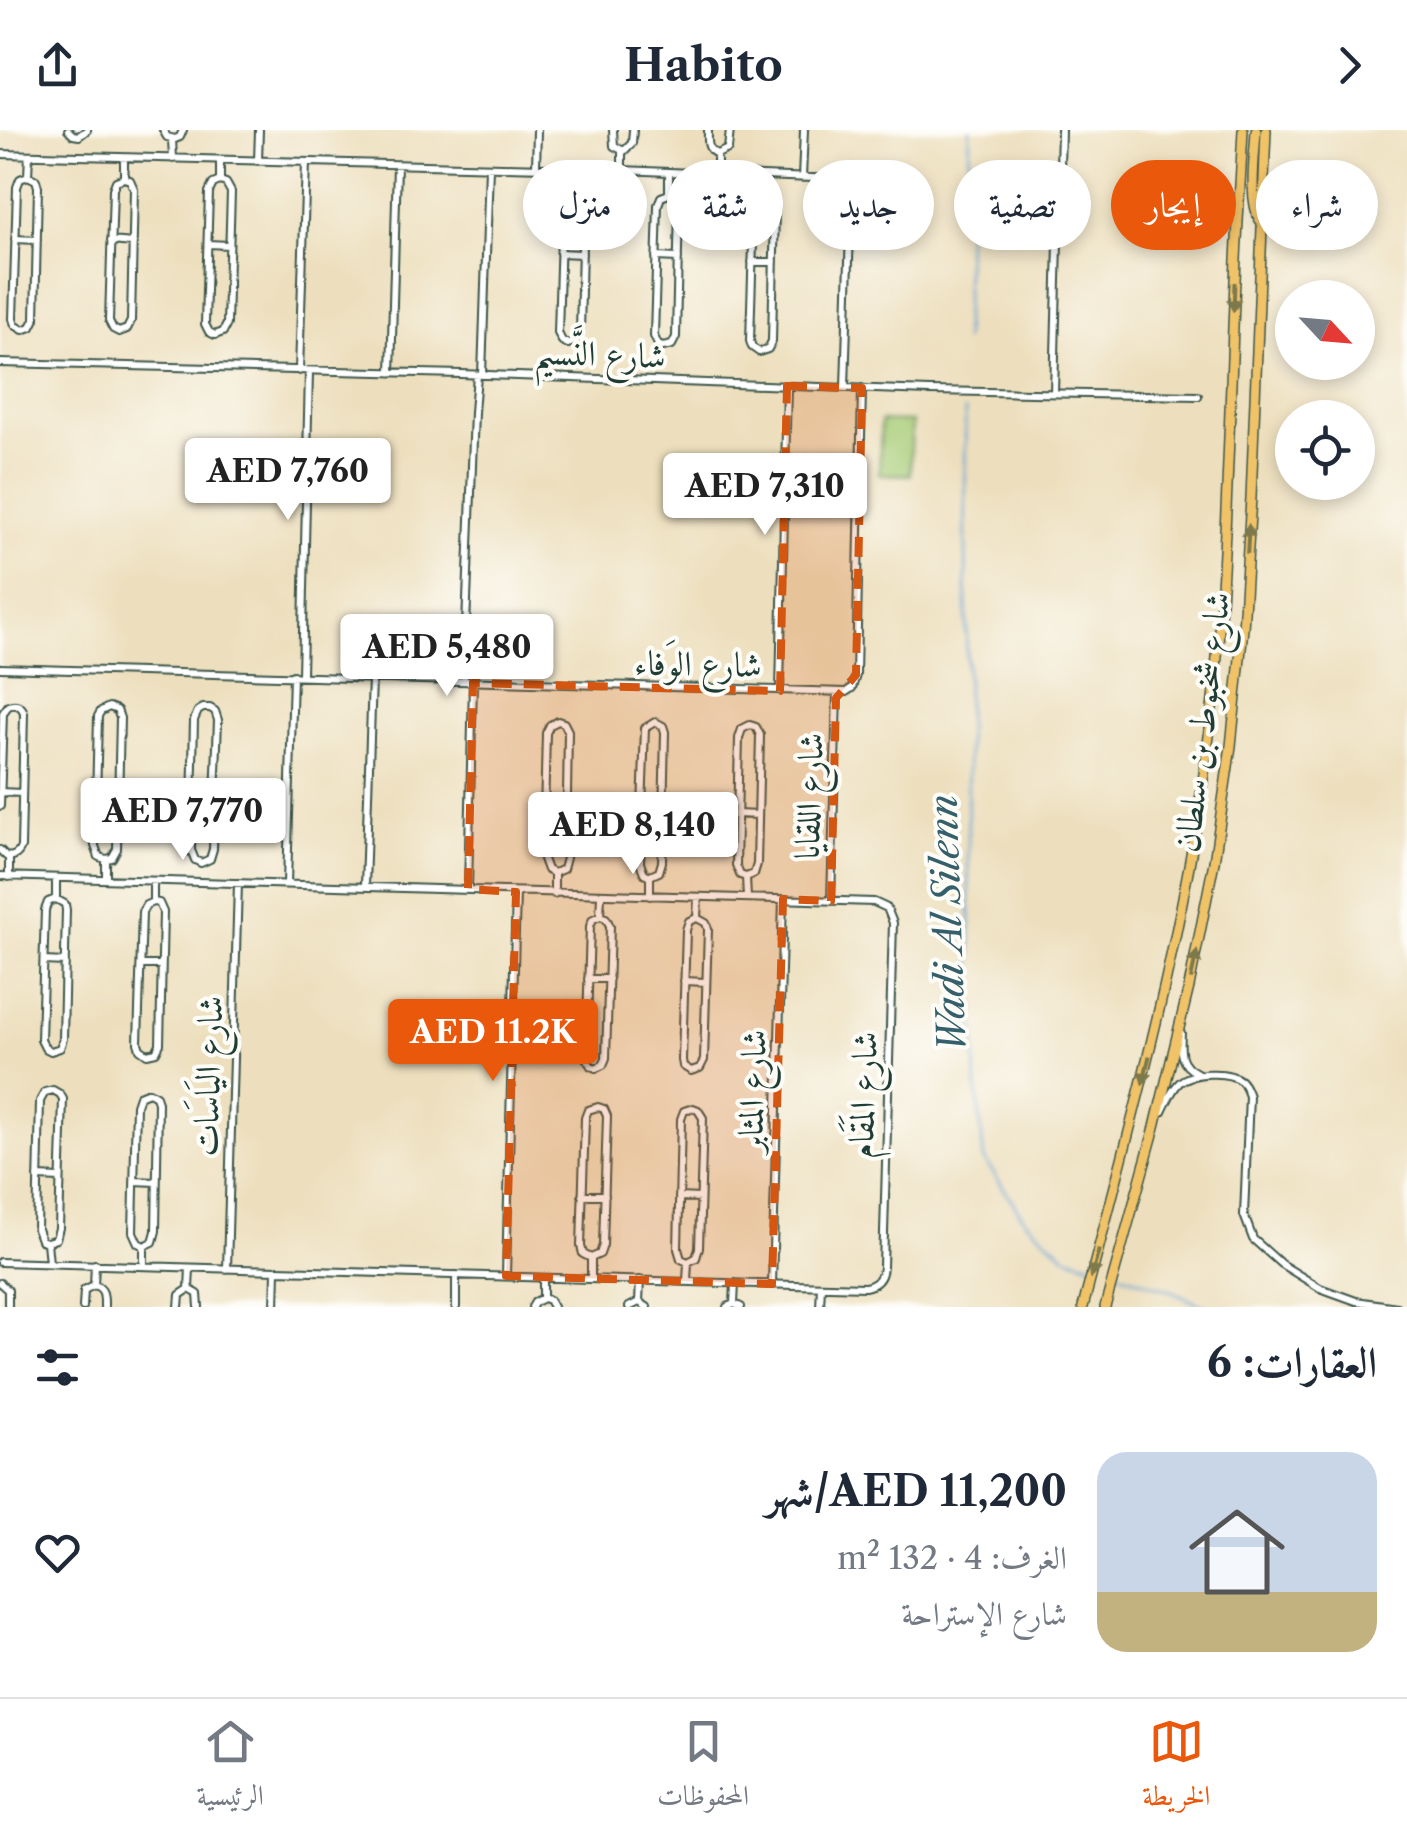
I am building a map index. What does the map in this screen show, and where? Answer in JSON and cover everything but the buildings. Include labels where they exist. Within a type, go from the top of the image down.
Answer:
[{"type":"main road","name":"شارع شخبوط بن سلطان","points":[[1084,1307],[1167,982],[1209,738],[1223,579],[1240,130]]},
{"type":"main road","points":[[1256,130],[1256,210]]},
{"type":"main road","name":"شارع شخبوط بن سلطان","points":[[1264,160],[1268,130]]},
{"type":"main road","name":"شارع شخبوط بن سلطان","points":[[1105,1307],[1181,1020],[1208,895],[1232,746],[1251,498],[1261,250]]},
{"type":"street","points":[[68,130],[77,136],[87,130]]},
{"type":"street","points":[[163,130],[172,139],[180,137],[183,130]]},
{"type":"street","points":[[258,161],[259,130]]},
{"type":"street","points":[[536,160],[537,130]]},
{"type":"street","points":[[612,130],[613,144],[622,151]]},
{"type":"street","points":[[622,151],[631,146],[633,130]]},
{"type":"street","points":[[708,130],[708,146],[717,154],[728,149],[730,130]]},
{"type":"street","points":[[802,178],[804,130]]},
{"type":"street","points":[[1054,394],[1059,130]]},
{"type":"street","points":[[172,139],[173,159]]},
{"type":"street","points":[[622,151],[622,160]]},
{"type":"street","points":[[0,154],[523,168]]},
{"type":"street","points":[[717,154],[717,160]]},
{"type":"street","points":[[28,176],[29,155]]},
{"type":"street","points":[[124,158],[124,178]]},
{"type":"street","points":[[220,160],[220,181]]},
{"type":"street","points":[[300,372],[306,162]]},
{"type":"street","points":[[391,374],[398,164]]},
{"type":"street","points":[[468,890],[466,650],[474,412],[489,167]]},
{"type":"street","points":[[28,176],[34,178],[38,187],[35,322],[22,330],[14,322],[17,187],[20,179],[28,176]]},
{"type":"street","points":[[783,177],[836,180],[850,192],[845,388]]},
{"type":"street","points":[[124,178],[134,186],[131,324],[118,332],[110,324],[113,189],[116,181],[124,178]]},
{"type":"street","points":[[220,181],[229,186],[230,192],[227,327],[215,335],[205,324],[210,189],[220,181]]},
{"type":"street","points":[[667,195],[661,197],[658,205],[656,257],[654,336],[663,348],[672,345],[676,336],[678,250]]},
{"type":"street","points":[[16,240],[37,240]]},
{"type":"street","points":[[112,242],[133,242]]},
{"type":"street","points":[[208,244],[229,246]]},
{"type":"street","points":[[560,250],[558,336],[568,344],[580,336],[582,250]]},
{"type":"street","points":[[752,250],[750,341],[759,352],[772,344],[774,250]]},
{"type":"street","points":[[560,253],[582,254]]},
{"type":"street","points":[[656,257],[678,258]]},
{"type":"street","points":[[752,262],[774,262]]},
{"type":"street","name":"شارع النَّسيم","points":[[0,363],[1198,396]]},
{"type":"street","points":[[302,676],[310,372]]},
{"type":"street","points":[[780,690],[788,386]]},
{"type":"street","points":[[836,693],[852,688],[856,675],[862,388]]},
{"type":"street","name":"شارع الوَفاء","points":[[0,668],[836,693]]},
{"type":"street","points":[[287,884],[293,675]]},
{"type":"street","points":[[365,886],[372,678]]},
{"type":"street","name":"شارع اللقايا","points":[[831,900],[836,693]]},
{"type":"street","name":"شارع المَقَام","points":[[0,806],[3,713],[16,704],[24,714],[21,847],[9,857],[5,877],[831,900],[878,903],[893,918],[883,1272],[868,1287],[0,1262]]},
{"type":"street","points":[[109,707],[117,710],[120,718],[118,794],[117,849],[112,858],[106,859],[96,850],[96,794],[98,716],[109,707]]},
{"type":"street","points":[[206,707],[218,716],[212,856],[202,863],[195,860],[191,850],[192,798],[195,717],[206,707]]},
{"type":"street","points":[[558,721],[568,731],[565,862],[560,871],[548,870],[544,864],[544,810],[547,730],[558,721]]},
{"type":"street","points":[[655,722],[666,732],[662,866],[650,876],[644,874],[640,863],[641,810],[644,731],[655,722]]},
{"type":"street","points":[[750,725],[760,735],[758,815],[756,868],[746,878],[736,865],[737,814],[739,738],[742,729],[750,725]]},
{"type":"street","points":[[0,792],[22,793]]},
{"type":"street","points":[[96,794],[118,794]]},
{"type":"street","points":[[192,798],[215,798]]},
{"type":"street","points":[[544,810],[567,810]]},
{"type":"street","points":[[641,810],[663,811]]},
{"type":"street","points":[[737,814],[758,815]]},
{"type":"street","points":[[0,850],[9,857]]},
{"type":"street","points":[[106,859],[106,880]]},
{"type":"street","points":[[554,872],[554,894]]},
{"type":"street","points":[[650,876],[650,896]]},
{"type":"street","points":[[56,878],[56,899]]},
{"type":"street","points":[[746,878],[747,898]]},
{"type":"street","points":[[153,881],[153,902]]},
{"type":"street","name":"شارع اليَاسَات","points":[[227,1269],[238,883]]},
{"type":"street","points":[[506,1276],[516,892]]},
{"type":"street","points":[[600,916],[601,895]]},
{"type":"street","points":[[697,918],[698,897]]},
{"type":"street","points":[[56,899],[66,906],[64,1040],[60,1048],[51,1050],[45,1048],[42,1040],[44,961],[46,907],[56,899]]},
{"type":"street","name":"شارع المثابر","points":[[772,1284],[783,899]]},
{"type":"street","points":[[153,902],[162,908],[160,1044],[156,1052],[148,1054],[138,1044],[142,912],[153,902]]},
{"type":"street","points":[[600,916],[610,923],[606,1060],[596,1068],[586,1058],[588,979],[590,926],[600,916]]},
{"type":"street","points":[[697,918],[708,926],[703,1063],[691,1071],[682,1060],[684,981],[687,926],[697,918]]},
{"type":"street","points":[[44,961],[65,962]]},
{"type":"street","points":[[141,964],[162,965]]},
{"type":"street","points":[[588,979],[608,980]]},
{"type":"street","points":[[684,981],[706,982]]},
{"type":"street","points":[[1181,1020],[1182,1059],[1190,1070],[1234,1077],[1248,1090],[1244,1215],[1248,1232],[1258,1246],[1320,1288],[1356,1301],[1397,1307]]},
{"type":"street","points":[[1155,1127],[1177,1085],[1198,1074]]},
{"type":"street","points":[[53,1090],[62,1100],[58,1232],[56,1238],[47,1242],[40,1240],[37,1233],[38,1178],[40,1098],[53,1090]]},
{"type":"street","points":[[149,1092],[158,1098],[156,1182],[154,1239],[144,1246],[135,1240],[133,1232],[134,1181],[137,1101],[141,1094],[149,1092]]},
{"type":"street","points":[[596,1106],[608,1116],[602,1248],[600,1254],[591,1258],[581,1249],[582,1194],[585,1116],[596,1106]]},
{"type":"street","points":[[692,1108],[702,1118],[700,1198],[698,1255],[688,1262],[678,1253],[679,1197],[682,1116],[692,1108]]},
{"type":"street","points":[[38,1178],[60,1178]]},
{"type":"street","points":[[134,1181],[156,1182]]},
{"type":"street","points":[[582,1194],[604,1195]]},
{"type":"street","points":[[679,1197],[700,1198]]},
{"type":"street","points":[[47,1242],[49,1262]]},
{"type":"street","points":[[144,1246],[144,1266]]},
{"type":"street","points":[[591,1258],[591,1279]]},
{"type":"street","points":[[688,1262],[688,1281]]},
{"type":"street","points":[[94,1285],[95,1264]]},
{"type":"street","points":[[189,1289],[190,1268]]},
{"type":"street","points":[[275,1307],[276,1271]]},
{"type":"street","points":[[456,1276],[456,1307]]},
{"type":"street","points":[[542,1298],[543,1278]]},
{"type":"street","points":[[639,1302],[640,1280]]},
{"type":"street","points":[[734,1306],[735,1282]]},
{"type":"street","points":[[0,1283],[8,1290],[8,1307]]},
{"type":"street","points":[[83,1307],[84,1290],[94,1285],[104,1292],[104,1307]]},
{"type":"street","points":[[820,1307],[821,1286]]},
{"type":"street","points":[[178,1307],[180,1295],[189,1289]]},
{"type":"street","points":[[189,1289],[198,1294],[199,1307]]},
{"type":"street","points":[[532,1307],[542,1298],[553,1307]]},
{"type":"street","points":[[630,1307],[639,1302]]},
{"type":"street","points":[[639,1302],[648,1307]]},
{"type":"highlighted area","points":[[787,386],[862,388],[856,675],[836,698],[831,901],[783,899],[772,1284],[506,1276],[516,892],[468,889],[473,683],[780,691]]},
{"type":"green space","points":[[881,421],[912,422],[910,475],[879,474]]},
{"type":"waterway","name":"Wadi Al Silenn","points":[[964,340],[970,130]]},
{"type":"waterway","name":"Wadi Al Silenn","points":[[965,410],[968,857],[976,1077],[984,1159],[1025,1220],[1066,1256],[1091,1264]]},
{"type":"waterway","name":"Wadi Al Silenn","points":[[1118,1273],[1205,1307]]}]
